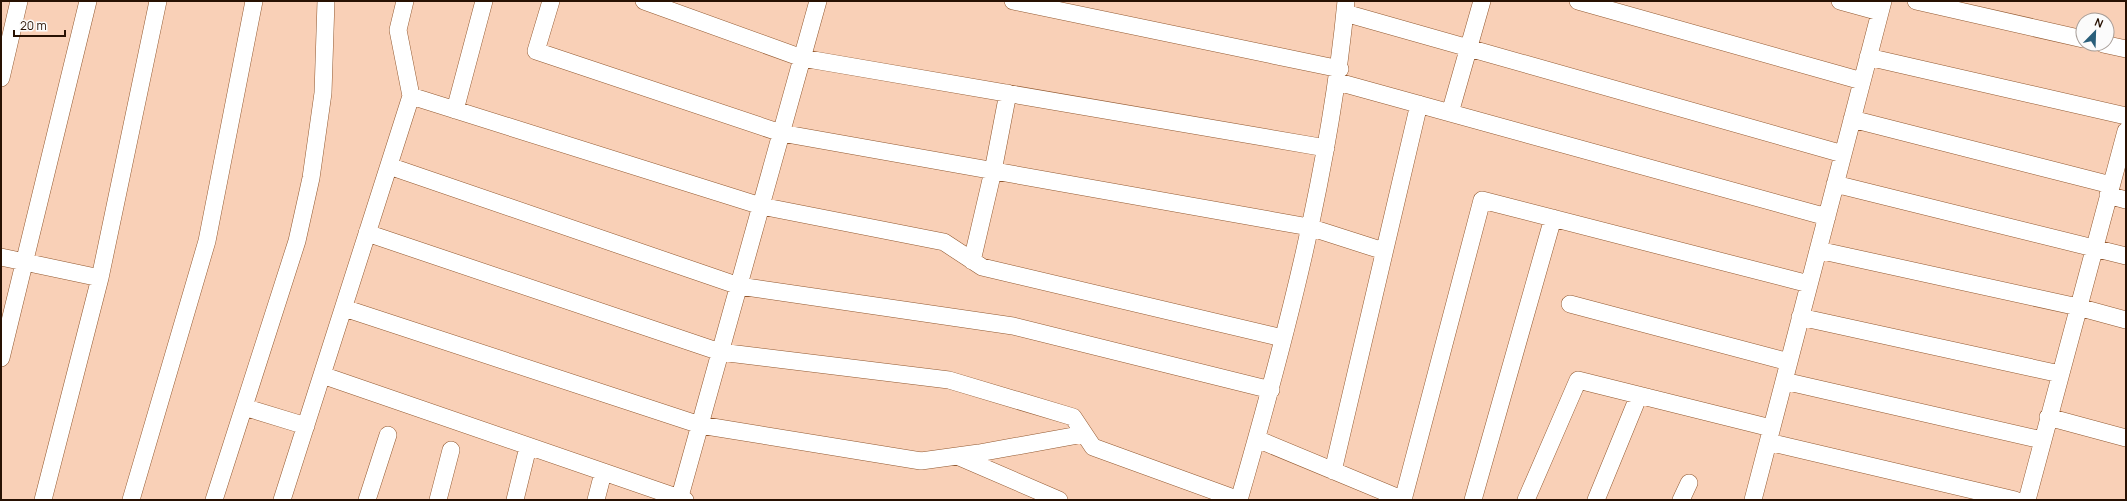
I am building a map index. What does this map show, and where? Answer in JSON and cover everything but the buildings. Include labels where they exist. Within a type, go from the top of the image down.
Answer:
[{"type":"street","points":[[1,78],[5,47],[20,1]]},
{"type":"street","points":[[1,358],[88,1]]},
{"type":"street","points":[[43,500],[100,278],[158,1]]},
{"type":"street","points":[[131,500],[207,241],[254,1]]},
{"type":"street","points":[[214,500],[297,241],[310,178],[323,93],[326,1]]},
{"type":"street","points":[[282,500],[411,96],[398,30],[405,1]]},
{"type":"street","points":[[455,110],[484,1]]},
{"type":"street","points":[[551,1],[536,51],[781,133],[1309,227],[1384,251]]},
{"type":"street","points":[[644,1],[802,58],[1326,148]]},
{"type":"street","points":[[322,375],[681,500],[720,352],[818,1]]},
{"type":"street","points":[[1450,113],[1482,1]]},
{"type":"street","points":[[1578,1],[1862,82]]},
{"type":"street","points":[[1753,500],[1881,6],[1840,1]]},
{"type":"street","points":[[1916,1],[2075,37]]},
{"type":"street","points":[[1021,2],[1339,76],[1419,104],[1450,113],[1827,217]]},
{"type":"street","points":[[367,233],[720,352],[949,380],[1073,416],[1093,447],[1239,500],[1271,390],[1309,227],[1326,148],[1339,76],[1346,7],[1468,48],[1843,154]]},
{"type":"street","points":[[2115,47],[2126,49]]},
{"type":"street","points":[[1868,57],[2126,116]]},
{"type":"street","points":[[972,260],[994,171],[1008,93]]},
{"type":"street","points":[[411,96],[761,206],[944,242],[982,267],[1283,338]]},
{"type":"street","points":[[1333,470],[1419,104]]},
{"type":"street","points":[[1852,119],[2110,190],[2126,200]]},
{"type":"street","points":[[2027,500],[2048,417],[2125,136]]},
{"type":"street","points":[[389,166],[739,286],[1013,326],[1271,390]]},
{"type":"street","points":[[1835,184],[2126,256]]},
{"type":"street","points":[[1257,439],[1404,500],[1482,200],[1809,284]]},
{"type":"street","points":[[1473,500],[1553,218]]},
{"type":"street","points":[[1818,250],[2078,307],[2126,320]]},
{"type":"street","points":[[1,257],[100,278]]},
{"type":"street","points":[[1570,304],[1789,362]]},
{"type":"street","points":[[344,308],[700,425],[920,461],[1084,434]]},
{"type":"street","points":[[1800,317],[2060,374]]},
{"type":"street","points":[[1526,500],[1578,380],[1639,395],[1770,435],[2015,500]]},
{"type":"street","points":[[1784,381],[2042,440]]},
{"type":"street","points":[[1596,500],[1639,395]]},
{"type":"street","points":[[244,407],[306,426]]},
{"type":"street","points":[[2048,417],[2126,438]]},
{"type":"street","points":[[367,500],[388,435]]},
{"type":"street","points":[[515,500],[528,447]]},
{"type":"street","points":[[438,500],[451,450]]},
{"type":"street","points":[[956,456],[1059,500]]},
{"type":"street","points":[[596,500],[603,473]]},
{"type":"street","points":[[1681,500],[1689,483]]}]
